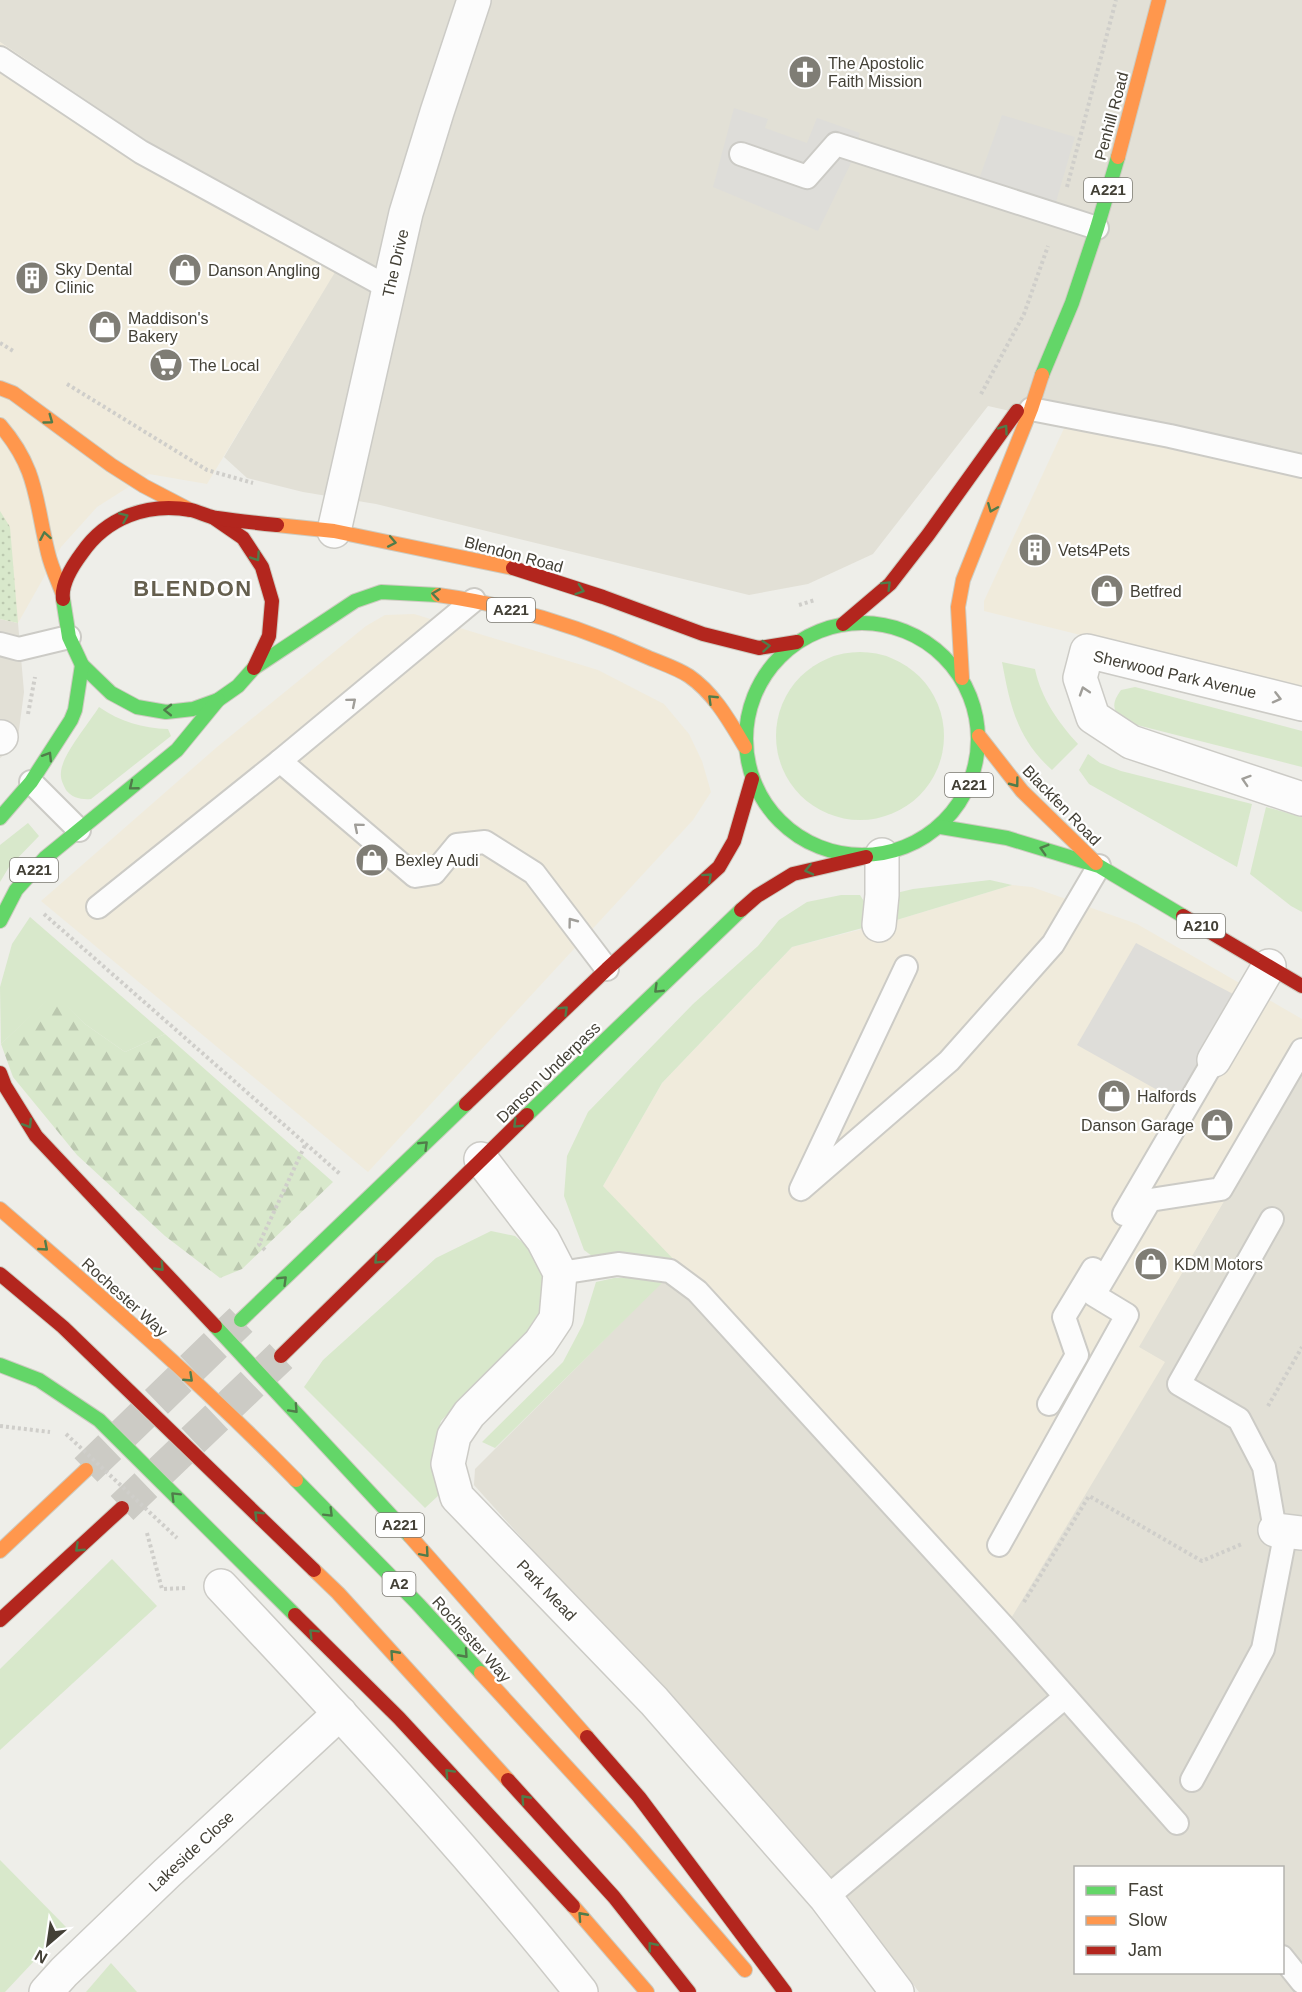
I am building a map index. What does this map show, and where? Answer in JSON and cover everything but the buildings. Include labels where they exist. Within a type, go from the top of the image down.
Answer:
[{"type":"main road","name":"Penhill Road","points":[[962,678],[958,607],[963,580],[1072,303],[1126,128],[1159,0]]},
{"type":"main road","name":"Penhill Road","points":[[843,624],[890,584],[928,535],[1042,375]]},
{"type":"main road","name":"Blendon Road","points":[[0,388],[13,393],[111,465],[144,486],[190,510],[214,518],[334,531],[502,564],[603,597],[703,634],[759,648],[798,642]]},
{"type":"main road","name":"Blendon Road","points":[[0,425],[21,451],[36,484],[47,549],[62,592],[69,637],[82,665],[111,693],[137,706],[166,712],[193,709],[218,700],[238,686],[254,668],[355,601],[381,592],[422,593],[474,600],[569,625],[630,649],[688,676],[722,708],[746,747]]},
{"type":"main road","name":"Blendon Road","points":[[62,592],[75,564],[90,541],[102,529],[123,517],[142,510],[190,510]]},
{"type":"main road","name":"Blendon Road","points":[[214,518],[243,538],[262,567],[272,601],[269,636],[254,668]]},
{"type":"main road","name":"Penhill Road","points":[[878,623],[911,633],[940,652],[962,678],[975,706],[980,736],[976,770],[963,801],[941,827],[919,842],[893,852],[874,856],[830,852],[796,836],[770,811],[752,779],[746,747],[748,716],[757,688],[774,662],[798,642],[819,631],[843,624],[878,623]]},
{"type":"main road","points":[[0,819],[31,782],[70,720],[75,710],[82,665]]},
{"type":"main road","name":"A221","points":[[0,921],[16,890],[45,858],[177,750],[218,700]]},
{"type":"main road","name":"Blackfen Road","points":[[980,736],[1022,792],[1099,866],[1302,986]]},
{"type":"main road","name":"Danson Underpass","points":[[241,1320],[607,969],[719,867],[734,841],[752,779]]},
{"type":"main road","name":"Blackfen Road","points":[[941,827],[1007,838],[1099,866]]},
{"type":"main road","name":"Danson Underpass","points":[[281,1356],[481,1159],[757,896],[793,874],[874,856]]},
{"type":"main road","name":"A221","points":[[0,1073],[4,1086],[36,1136],[377,1498],[639,1797],[785,1992]]},
{"type":"main road","name":"Rochester Way","points":[[0,1209],[96,1292],[261,1444],[418,1604],[630,1836],[756,1983]]},
{"type":"main road","points":[[0,1274],[63,1327],[338,1593],[614,1898],[689,1992]]},
{"type":"main road","points":[[0,1365],[39,1380],[99,1420],[399,1718],[584,1918],[647,1992]]},
{"type":"main road","points":[[0,1551],[86,1470]]},
{"type":"main road","points":[[0,1620],[122,1508]]},
{"type":"street","name":"The Drive","points":[[334,531],[416,180],[474,0]]},
{"type":"street","name":"Sherwood Park Avenue","points":[[1302,704],[1087,651],[1080,678],[1093,717],[1131,742],[1302,799]]},
{"type":"street","points":[[874,856],[882,895],[879,925]]},
{"type":"street","points":[[1214,1060],[1269,966]]},
{"type":"street","points":[[481,1159],[543,1240],[560,1273]]},
{"type":"street","name":"Park Mead","points":[[560,1273],[556,1319],[540,1342],[469,1414],[454,1437],[448,1464],[457,1497],[654,1701],[826,1898],[897,1992]]},
{"type":"street","points":[[221,1586],[340,1713],[518,1914],[581,1992]]},
{"type":"street","name":"Lakeside Close","points":[[46,1992],[167,1873],[340,1713]]},
{"type":"lane","points":[[0,58],[141,152],[389,288]]},
{"type":"lane","points":[[741,154],[807,177],[836,144],[1097,228]]},
{"type":"lane","points":[[1031,409],[1170,436],[1302,466]]},
{"type":"lane","points":[[98,907],[280,761],[474,600]]},
{"type":"lane","points":[[0,644],[19,649],[69,637]]},
{"type":"lane","points":[[280,761],[415,876],[434,873],[457,845],[484,842],[534,873],[607,969]]},
{"type":"lane","points":[[31,782],[79,830]]},
{"type":"lane","points":[[906,967],[801,1189],[949,1061],[1053,944],[1099,866]]},
{"type":"lane","points":[[999,1545],[1127,1315],[1094,1295],[1150,1200],[1221,1189],[1302,1050]]},
{"type":"lane","points":[[1050,1404],[1077,1355],[1064,1317],[1214,1060]]},
{"type":"lane","points":[[1192,1780],[1263,1650],[1288,1531],[1264,1467],[1239,1419],[1179,1384],[1272,1219]]},
{"type":"lane","points":[[560,1273],[618,1264],[670,1271],[697,1291],[1177,1823]]},
{"type":"lane","points":[[826,1898],[1065,1697]]},
{"type":"lane","points":[[1284,1960],[1302,1982]]},
{"type":"path","points":[[977,403],[1024,314],[1058,215],[1116,0]]},
{"type":"path","points":[[0,344],[20,356]]},
{"type":"path","points":[[59,380],[207,470],[262,485]]},
{"type":"path","points":[[792,608],[824,596]]},
{"type":"path","points":[[6,730],[28,714],[35,684],[30,647]]},
{"type":"path","points":[[16,890],[345,1178]]},
{"type":"path","points":[[259,1244],[306,1143]]},
{"type":"path","points":[[1250,1438],[1302,1347]]},
{"type":"path","points":[[0,1426],[66,1434],[177,1538]]},
{"type":"path","points":[[1020,1610],[1089,1496],[1202,1561],[1288,1531]]},
{"type":"path","points":[[122,1508],[147,1531],[162,1589],[221,1586]]},
{"type":"shaded area","points":[[0,0],[1302,0],[1302,477],[988,406],[873,554],[808,584],[749,595],[376,504],[303,492],[247,478],[224,457],[345,254],[153,145],[0,42]]},
{"type":"shaded area","points":[[0,42],[153,145],[346,254],[207,484],[149,474],[97,507],[61,547],[18,623],[0,619]]},
{"type":"shaded area","points":[[734,108],[768,119],[765,128],[807,143],[817,118],[860,133],[851,163],[818,231],[713,187]]},
{"type":"shaded area","points":[[1002,115],[1075,137],[1056,202],[979,179]]},
{"type":"shaded area","points":[[1066,424],[1302,477],[1302,690],[984,611],[984,601]]},
{"type":"shaded area","name":"Bexley Audi","points":[[414,614],[598,670],[664,704],[689,734],[702,761],[711,792],[693,820],[368,1172],[41,901],[217,747],[366,626],[385,615]]},
{"type":"shaded area","points":[[0,619],[18,623],[24,692],[17,745],[0,758]]},
{"type":"shaded area","points":[[1012,885],[1032,887],[1137,924],[1302,1019],[1302,1072],[1139,1347],[1165,1362],[1010,1620],[603,1186],[662,1083],[792,947],[890,922]]},
{"type":"shaded area","points":[[1136,943],[1235,995],[1177,1101],[1077,1045]]},
{"type":"shaded area","points":[[1302,1072],[1302,1992],[919,1992],[850,1902],[474,1485],[475,1469],[679,1265],[1164,1362],[1138,1347]]},
{"type":"green space","points":[[0,511],[10,527],[18,623],[0,619]]},
{"type":"green space","points":[[860,652],[876,653],[892,658],[920,676],[938,704],[943,720],[943,752],[938,768],[920,796],[892,814],[876,819],[860,820],[844,819],[828,814],[800,796],[782,768],[777,752],[776,736],[777,720],[782,704],[800,676],[828,658],[844,653]]},
{"type":"green space","points":[[1002,662],[1035,669],[1041,690],[1051,709],[1078,744],[1052,770],[1040,758],[1023,734],[1012,707]]},
{"type":"green space","points":[[1135,687],[1302,731],[1302,767],[1125,722],[1117,714],[1114,703],[1121,690]]},
{"type":"green space","points":[[99,707],[115,717],[132,723],[168,729],[171,736],[91,799],[81,799],[74,797],[66,790],[61,779],[61,772],[71,748]]},
{"type":"green space","points":[[1088,754],[1100,763],[1121,771],[1252,804],[1237,867],[1089,784],[1079,770]]},
{"type":"green space","points":[[1266,807],[1302,817],[1302,912],[1250,874]]},
{"type":"green space","points":[[28,823],[39,836],[9,867],[0,882],[0,845]]},
{"type":"green space","points":[[990,880],[1012,885],[890,922],[892,894],[913,889]]},
{"type":"green space","points":[[841,895],[860,895],[872,914],[870,926],[792,947],[662,1083],[603,1186],[679,1265],[662,1258],[637,1255],[592,1256],[584,1250],[564,1196],[567,1156],[588,1112],[693,1004],[758,946],[779,920],[807,902]]},
{"type":"green space","points":[[30,917],[165,1034],[125,1052],[85,1024],[54,994],[1,1044],[0,987],[12,944]]},
{"type":"green space","points":[[54,993],[85,1024],[125,1052],[165,1034],[333,1182],[242,1269],[220,1278],[165,1236],[77,1155],[13,1077],[1,1044]]},
{"type":"green space","points":[[491,1231],[515,1236],[534,1252],[542,1268],[546,1292],[541,1314],[523,1337],[441,1421],[432,1452],[439,1495],[425,1508],[304,1387],[323,1360],[436,1258]]},
{"type":"green space","points":[[646,1277],[664,1281],[495,1448],[482,1442],[563,1362],[583,1324],[596,1282],[614,1278]]},
{"type":"green space","points":[[112,1559],[157,1606],[0,1750],[0,1669]]},
{"type":"green space","points":[[0,1860],[66,1927],[5,1992],[0,1992]]},
{"type":"green space","points":[[111,1963],[137,1992],[86,1992]]},
{"type":"tunnel","points":[[86,1470],[241,1320]]},
{"type":"tunnel","points":[[122,1508],[281,1356]]},
{"type":"traffic: fast","points":[[1042,375],[1072,303],[1118,157]]},
{"type":"traffic: fast","points":[[63,599],[69,637],[82,665],[111,693],[137,707],[166,712],[193,709],[218,700],[238,686],[254,668],[355,601],[381,592],[438,595]]},
{"type":"traffic: fast","points":[[851,623],[873,623],[907,631],[917,636],[936,649],[952,665],[970,694],[976,716],[978,739],[976,762],[970,784],[959,804],[936,829],[907,847],[873,855],[851,855],[817,847],[807,842],[788,829],[772,813],[754,784],[746,750],[746,728],[754,694],[759,684],[772,665],[788,649],[817,631],[851,623]]},
{"type":"traffic: fast","points":[[0,818],[31,782],[71,720],[75,710],[82,665]]},
{"type":"traffic: fast","points":[[0,921],[16,890],[45,858],[177,750],[218,700]]},
{"type":"traffic: fast","points":[[941,827],[1007,838],[1099,866],[1183,916]]},
{"type":"traffic: fast","points":[[527,1115],[741,910]]},
{"type":"traffic: fast","points":[[241,1320],[466,1104]]},
{"type":"traffic: fast","points":[[215,1326],[410,1536]]},
{"type":"traffic: fast","points":[[0,1365],[39,1380],[99,1420],[295,1615]]},
{"type":"traffic: fast","points":[[296,1480],[418,1604],[481,1673]]},
{"type":"traffic: slow","points":[[1118,157],[1159,0]]},
{"type":"traffic: slow","points":[[962,678],[958,607],[963,580],[1031,409],[1042,375]]},
{"type":"traffic: slow","points":[[0,388],[13,393],[111,465],[144,486],[190,510]]},
{"type":"traffic: slow","points":[[0,425],[22,456],[28,471],[49,558],[62,592]]},
{"type":"traffic: slow","points":[[277,525],[334,531],[513,568]]},
{"type":"traffic: slow","points":[[438,595],[545,618],[597,636],[679,670],[698,683],[714,699],[745,747]]},
{"type":"traffic: slow","points":[[979,736],[1022,791],[1096,863]]},
{"type":"traffic: slow","points":[[0,1209],[188,1375],[296,1480]]},
{"type":"traffic: slow","points":[[0,1551],[86,1470]]},
{"type":"traffic: slow","points":[[410,1536],[587,1737]]},
{"type":"traffic: slow","points":[[314,1570],[338,1593],[508,1780]]},
{"type":"traffic: slow","points":[[481,1673],[630,1836],[745,1970]]},
{"type":"traffic: slow","points":[[573,1906],[647,1992]]},
{"type":"traffic: jam","points":[[843,624],[890,584],[1017,411]]},
{"type":"traffic: jam","points":[[63,599],[66,581],[82,553],[103,530],[129,515],[159,508],[175,508],[214,517],[277,525]]},
{"type":"traffic: jam","points":[[214,518],[243,538],[262,567],[272,601],[269,636],[254,668]]},
{"type":"traffic: jam","points":[[513,568],[603,597],[703,634],[759,648],[797,642]]},
{"type":"traffic: jam","points":[[466,1104],[607,969],[719,867],[734,841],[752,779]]},
{"type":"traffic: jam","points":[[741,910],[757,896],[793,874],[866,857]]},
{"type":"traffic: jam","points":[[1183,916],[1302,986]]},
{"type":"traffic: jam","points":[[0,1073],[5,1086],[36,1136],[215,1326]]},
{"type":"traffic: jam","points":[[281,1356],[527,1115]]},
{"type":"traffic: jam","points":[[0,1274],[63,1327],[314,1570]]},
{"type":"traffic: jam","points":[[0,1620],[122,1508]]},
{"type":"traffic: jam","points":[[295,1615],[399,1718],[573,1906]]},
{"type":"traffic: jam","points":[[587,1737],[639,1797],[785,1992]]},
{"type":"traffic: jam","points":[[508,1780],[614,1897],[689,1992]]},
{"type":"place","name":"The Apostolic Faith Mission","points":[[805,72]]},
{"type":"place","name":"Danson Angling","points":[[185,270]]},
{"type":"place","name":"Sky Dental Clinic","points":[[32,278]]},
{"type":"place","name":"Maddison's Bakery","points":[[105,327]]},
{"type":"place","name":"The Local","points":[[166,365]]},
{"type":"place","name":"Vets4Pets","points":[[1035,550]]},
{"type":"place","name":"Betfred","points":[[1107,591]]},
{"type":"place","name":"Bexley Audi","points":[[372,860]]},
{"type":"place","name":"Halfords","points":[[1114,1096]]},
{"type":"place","name":"Danson Garage","points":[[1217,1125]]},
{"type":"place","name":"KDM Motors","points":[[1151,1264]]},
{"type":"district","name":"BLENDON","points":[[193,588]]}]
